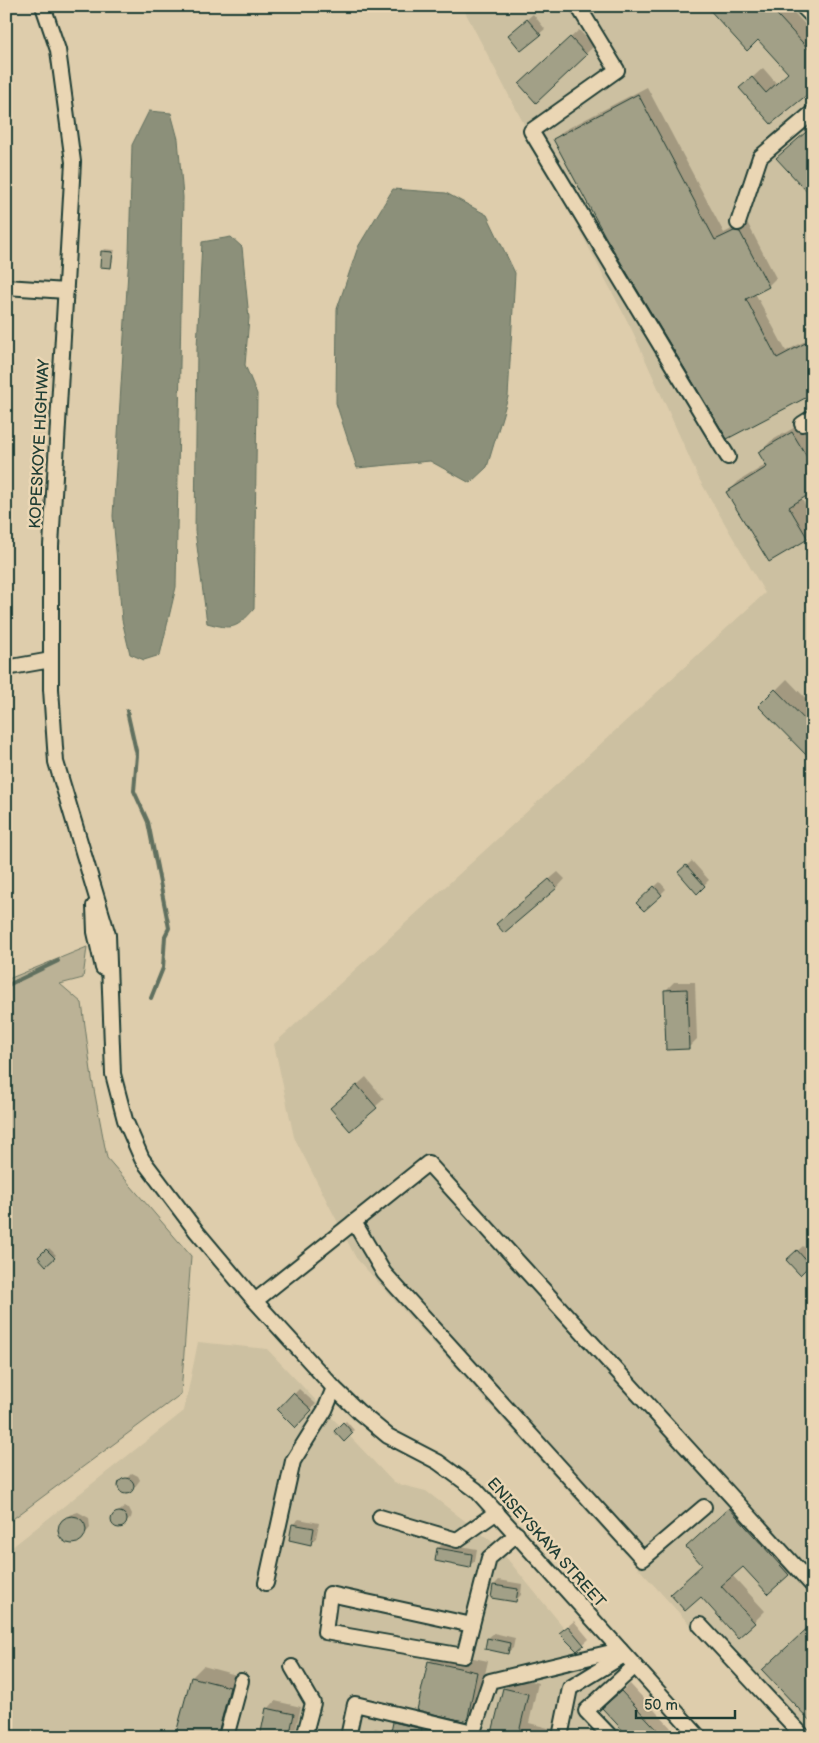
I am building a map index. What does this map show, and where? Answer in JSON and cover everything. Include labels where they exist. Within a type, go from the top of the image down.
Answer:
[{"type":"street","name":"KOPESKOYE HIGHWAY","points":[[43,6],[58,50],[73,162],[51,546],[51,660],[56,762],[108,935],[113,1074],[126,1120],[142,1159],[225,1265]]},
{"type":"street","points":[[802,6],[813,17]]},
{"type":"street","points":[[581,7],[617,70],[531,131],[728,457]]},
{"type":"street","points":[[738,223],[760,157],[812,114]]},
{"type":"street","points":[[6,287],[66,291]]},
{"type":"street","points":[[6,668],[51,660]]},
{"type":"street","points":[[254,1301],[428,1163],[813,1586]]},
{"type":"street","points":[[354,1222],[384,1274],[643,1559],[704,1507]]},
{"type":"street","name":"ENISEYSKAYA STREET","points":[[225,1265],[254,1301],[334,1388],[359,1412],[388,1436],[438,1462],[476,1490],[698,1737]]},
{"type":"street","points":[[266,1583],[293,1461],[325,1410],[334,1388]]},
{"type":"street","points":[[380,1517],[457,1540],[497,1512]]},
{"type":"street","points":[[472,1625],[330,1594],[325,1632],[464,1656],[472,1625],[489,1558],[517,1534]]},
{"type":"street","points":[[700,1624],[804,1737]]},
{"type":"street","points":[[348,1737],[355,1704],[470,1734],[490,1681],[622,1652]]},
{"type":"street","points":[[560,1737],[570,1688],[622,1652]]},
{"type":"street","points":[[611,1737],[586,1711],[635,1666]]},
{"type":"street","points":[[292,1667],[313,1703],[304,1737]]},
{"type":"street","points":[[226,1737],[242,1681]]},
{"type":"shaded area","points":[[462,6],[813,6],[813,1737],[792,1737],[356,1258],[294,1137],[274,1044],[765,593],[699,479],[632,330]]},
{"type":"shaded area","points":[[149,111],[171,113],[178,139],[183,197],[176,587],[160,655],[144,660],[130,654],[122,620],[113,516],[129,255],[132,145]]},
{"type":"shaded area","points":[[393,189],[446,193],[487,215],[515,273],[508,397],[487,467],[470,483],[430,461],[357,468],[336,403],[337,309],[358,247]]},
{"type":"shaded area","points":[[231,237],[242,247],[249,318],[245,365],[257,394],[254,609],[238,624],[223,627],[207,623],[195,531],[197,348],[202,242]]},
{"type":"shaded area","points":[[87,947],[83,978],[60,984],[82,1003],[92,1079],[107,1158],[191,1256],[181,1394],[6,1524],[6,980]]},
{"type":"shaded area","points":[[198,1342],[267,1349],[394,1483],[426,1491],[495,1544],[594,1664],[665,1737],[6,1737],[6,1552],[184,1411]]},
{"type":"building","points":[[706,6],[769,6],[813,54],[813,90],[771,124],[739,88],[752,77],[766,93],[788,73],[758,40],[747,51]]},
{"type":"building","points":[[527,19],[541,35],[521,51],[508,35]]},
{"type":"building","points":[[570,37],[587,55],[536,103],[519,84]]},
{"type":"building","points":[[638,94],[715,240],[734,231],[740,232],[769,287],[746,299],[777,358],[813,339],[813,394],[727,439],[605,236],[553,139]]},
{"type":"building","points":[[813,126],[813,198],[776,158]]},
{"type":"building","points":[[101,251],[113,252],[111,268],[100,267]]},
{"type":"building","points":[[792,432],[813,467],[813,492],[789,507],[808,539],[769,562],[726,492],[767,467],[758,452]]},
{"type":"building","points":[[775,689],[813,728],[813,762],[758,706]]},
{"type":"building","points":[[686,865],[705,886],[697,894],[678,872]]},
{"type":"building","points":[[549,879],[557,888],[504,933],[496,924]]},
{"type":"building","points":[[654,886],[662,895],[644,911],[636,903]]},
{"type":"building","points":[[687,989],[689,1049],[666,1050],[664,990]]},
{"type":"building","points":[[357,1085],[377,1108],[350,1131],[330,1108]]},
{"type":"building","points":[[46,1249],[55,1258],[46,1266],[38,1257]]},
{"type":"building","points":[[797,1250],[810,1265],[800,1275],[786,1260]]},
{"type":"building","points":[[293,1393],[312,1410],[295,1428],[277,1410]]},
{"type":"building","points":[[343,1422],[353,1433],[344,1442],[334,1431]]},
{"type":"building","points":[[123,1478],[129,1478],[134,1483],[132,1492],[123,1494],[118,1489],[118,1483]]},
{"type":"building","points":[[729,1508],[789,1575],[768,1594],[743,1567],[721,1586],[755,1623],[738,1638],[701,1597],[685,1611],[670,1594],[702,1565],[686,1547]]},
{"type":"building","points":[[116,1512],[122,1512],[127,1517],[125,1526],[116,1528],[111,1523],[111,1517]]},
{"type":"building","points":[[72,1516],[82,1520],[86,1530],[82,1540],[72,1544],[62,1540],[58,1530],[62,1520]]},
{"type":"building","points":[[292,1524],[314,1528],[311,1545],[289,1540]]},
{"type":"building","points":[[437,1548],[472,1554],[470,1568],[435,1561]]},
{"type":"building","points":[[493,1585],[518,1589],[516,1602],[491,1598]]},
{"type":"building","points":[[813,1623],[813,1724],[762,1670]]},
{"type":"building","points":[[568,1626],[584,1645],[577,1651],[559,1633]]},
{"type":"building","points":[[487,1638],[510,1643],[508,1654],[485,1649]]},
{"type":"building","points":[[428,1661],[477,1672],[467,1722],[417,1710]]},
{"type":"building","points":[[191,1677],[230,1687],[217,1737],[175,1737]]},
{"type":"building","points":[[503,1688],[528,1694],[518,1737],[491,1737]]},
{"type":"building","points":[[621,1691],[664,1737],[629,1737],[602,1708]]},
{"type":"building","points":[[266,1708],[294,1714],[289,1737],[260,1737]]},
{"type":"building","points":[[393,1722],[422,1729],[420,1737],[390,1737]]},
{"type":"waterway","points":[[127,711],[137,755],[134,791],[148,822],[169,928],[165,936],[163,968],[151,998]]},
{"type":"waterway","points":[[6,986],[58,961]]}]
